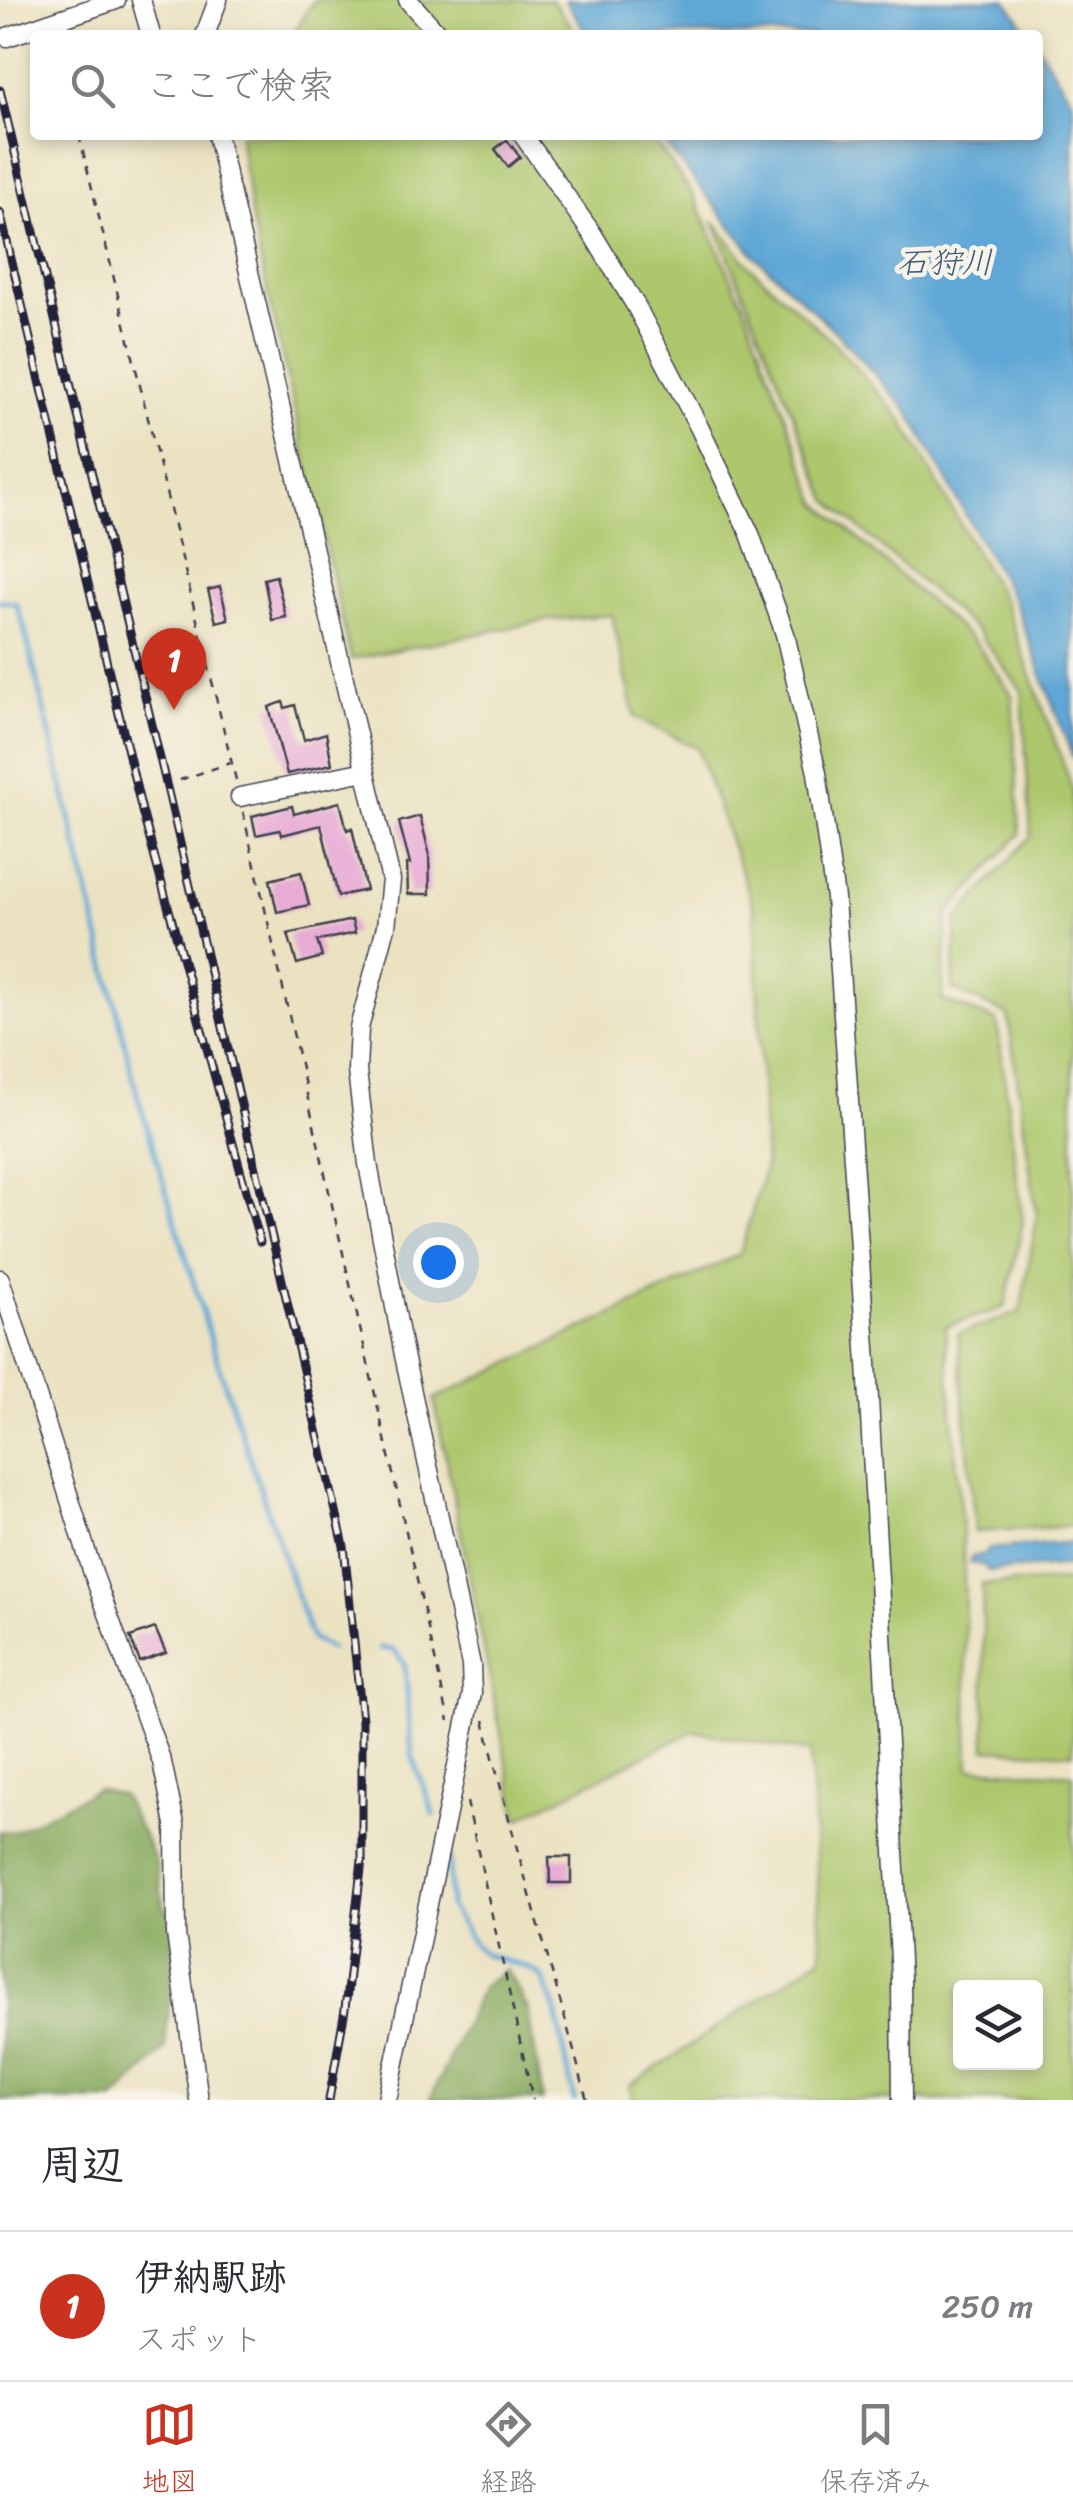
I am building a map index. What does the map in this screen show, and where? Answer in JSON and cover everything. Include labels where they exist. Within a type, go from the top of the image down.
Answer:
[{"type":"street","points":[[7,37],[116,0]]},
{"type":"street","points":[[141,0],[149,30]]},
{"type":"street","points":[[207,30],[218,0]]},
{"type":"street","points":[[408,0],[435,30]]},
{"type":"street","points":[[217,140],[391,880],[386,927],[359,1028],[357,1071],[368,1164],[404,1354],[472,1665],[472,1694],[387,2100]]},
{"type":"street","points":[[526,140],[593,235],[636,306],[700,427],[750,534],[785,634],[816,773],[835,898],[866,1344],[902,1978],[902,2100]]},
{"type":"street","points":[[240,798],[365,770]]},
{"type":"street","points":[[0,1278],[93,1573],[162,1762],[175,1824],[176,1934],[199,2100]]},
{"type":"path","points":[[80,140],[232,762],[448,1719]]},
{"type":"path","points":[[180,780],[232,762]]},
{"type":"path","points":[[472,1694],[481,1708],[510,1830],[587,2100]]},
{"type":"path","points":[[466,1794],[533,2100]]},
{"type":"green space","points":[[314,0],[552,0],[574,30],[296,30]]},
{"type":"green space","points":[[240,140],[654,140],[694,196],[745,308],[818,503],[976,643],[1012,695],[1020,834],[948,913],[942,1000],[997,1021],[1023,1222],[1005,1307],[945,1327],[963,1540],[969,1768],[1073,1774],[1073,2100],[633,2100],[629,2086],[822,1957],[810,1752],[694,1731],[518,1819],[434,1399],[740,1254],[765,1167],[754,908],[697,748],[635,717],[612,615],[548,620],[351,659],[253,227]]},
{"type":"green space","points":[[714,221],[751,268],[833,342],[901,418],[1004,602],[1073,792],[1073,1526],[975,1532],[958,1334],[1020,1312],[1037,1217],[1008,1015],[952,989],[957,919],[1031,836],[1022,691],[978,632],[828,500]]},
{"type":"green space","points":[[1073,1581],[1073,1754],[986,1749],[982,1584]]},
{"type":"green space","points":[[97,1789],[122,1795],[155,1859],[164,1906],[176,1925],[165,2049],[114,2100],[0,2100],[0,1831],[14,1832]]},
{"type":"green space","points":[[506,1969],[528,2009],[543,2100],[430,2100],[482,1987]]},
{"type":"water","points":[[565,0],[1006,0],[1027,30],[585,30]]},
{"type":"water","name":"石狩川","points":[[1043,54],[1073,102],[1073,758],[1014,601],[908,411],[837,333],[756,257],[662,140],[1043,140]]},
{"type":"water","points":[[1073,1542],[1073,1565],[988,1571],[984,1565],[969,1563],[971,1557],[986,1554],[988,1549]]},
{"type":"building","points":[[507,140],[520,157],[508,167],[495,149]]},
{"type":"building","points":[[276,576],[286,617],[272,620],[264,579]]},
{"type":"building","points":[[220,587],[228,619],[216,622],[208,590]]},
{"type":"building","points":[[283,702],[285,708],[295,705],[304,740],[326,733],[332,764],[287,774],[269,707]]},
{"type":"building","points":[[340,802],[347,830],[352,828],[366,890],[338,896],[321,825],[282,835],[280,830],[256,835],[252,816],[292,806],[294,814]]},
{"type":"building","points":[[420,816],[429,852],[430,894],[408,894],[410,864],[399,822]]},
{"type":"building","points":[[301,872],[309,905],[277,912],[270,880]]},
{"type":"building","points":[[352,920],[355,933],[317,941],[322,957],[297,964],[288,934]]},
{"type":"building","points":[[155,1628],[166,1653],[140,1662],[130,1637]]},
{"type":"building","points":[[549,1857],[571,1857],[571,1883],[550,1883]]},
{"type":"waterway","points":[[0,601],[16,603],[23,623],[137,1094],[220,1370],[311,1638],[330,1649]]},
{"type":"waterway","points":[[380,1648],[394,1650],[405,1665],[412,1755],[434,1815]]},
{"type":"waterway","points":[[449,1857],[450,1907],[475,1946],[485,1955],[529,1968],[542,1977],[556,2011],[574,2100]]},
{"type":"railway","points":[[0,90],[344,1546],[362,1720],[362,1860],[345,2009],[329,2100]]},
{"type":"railway","points":[[0,212],[142,811],[260,1242]]},
{"type":"place","name":"伊納駅跡","points":[[174,710]]}]
